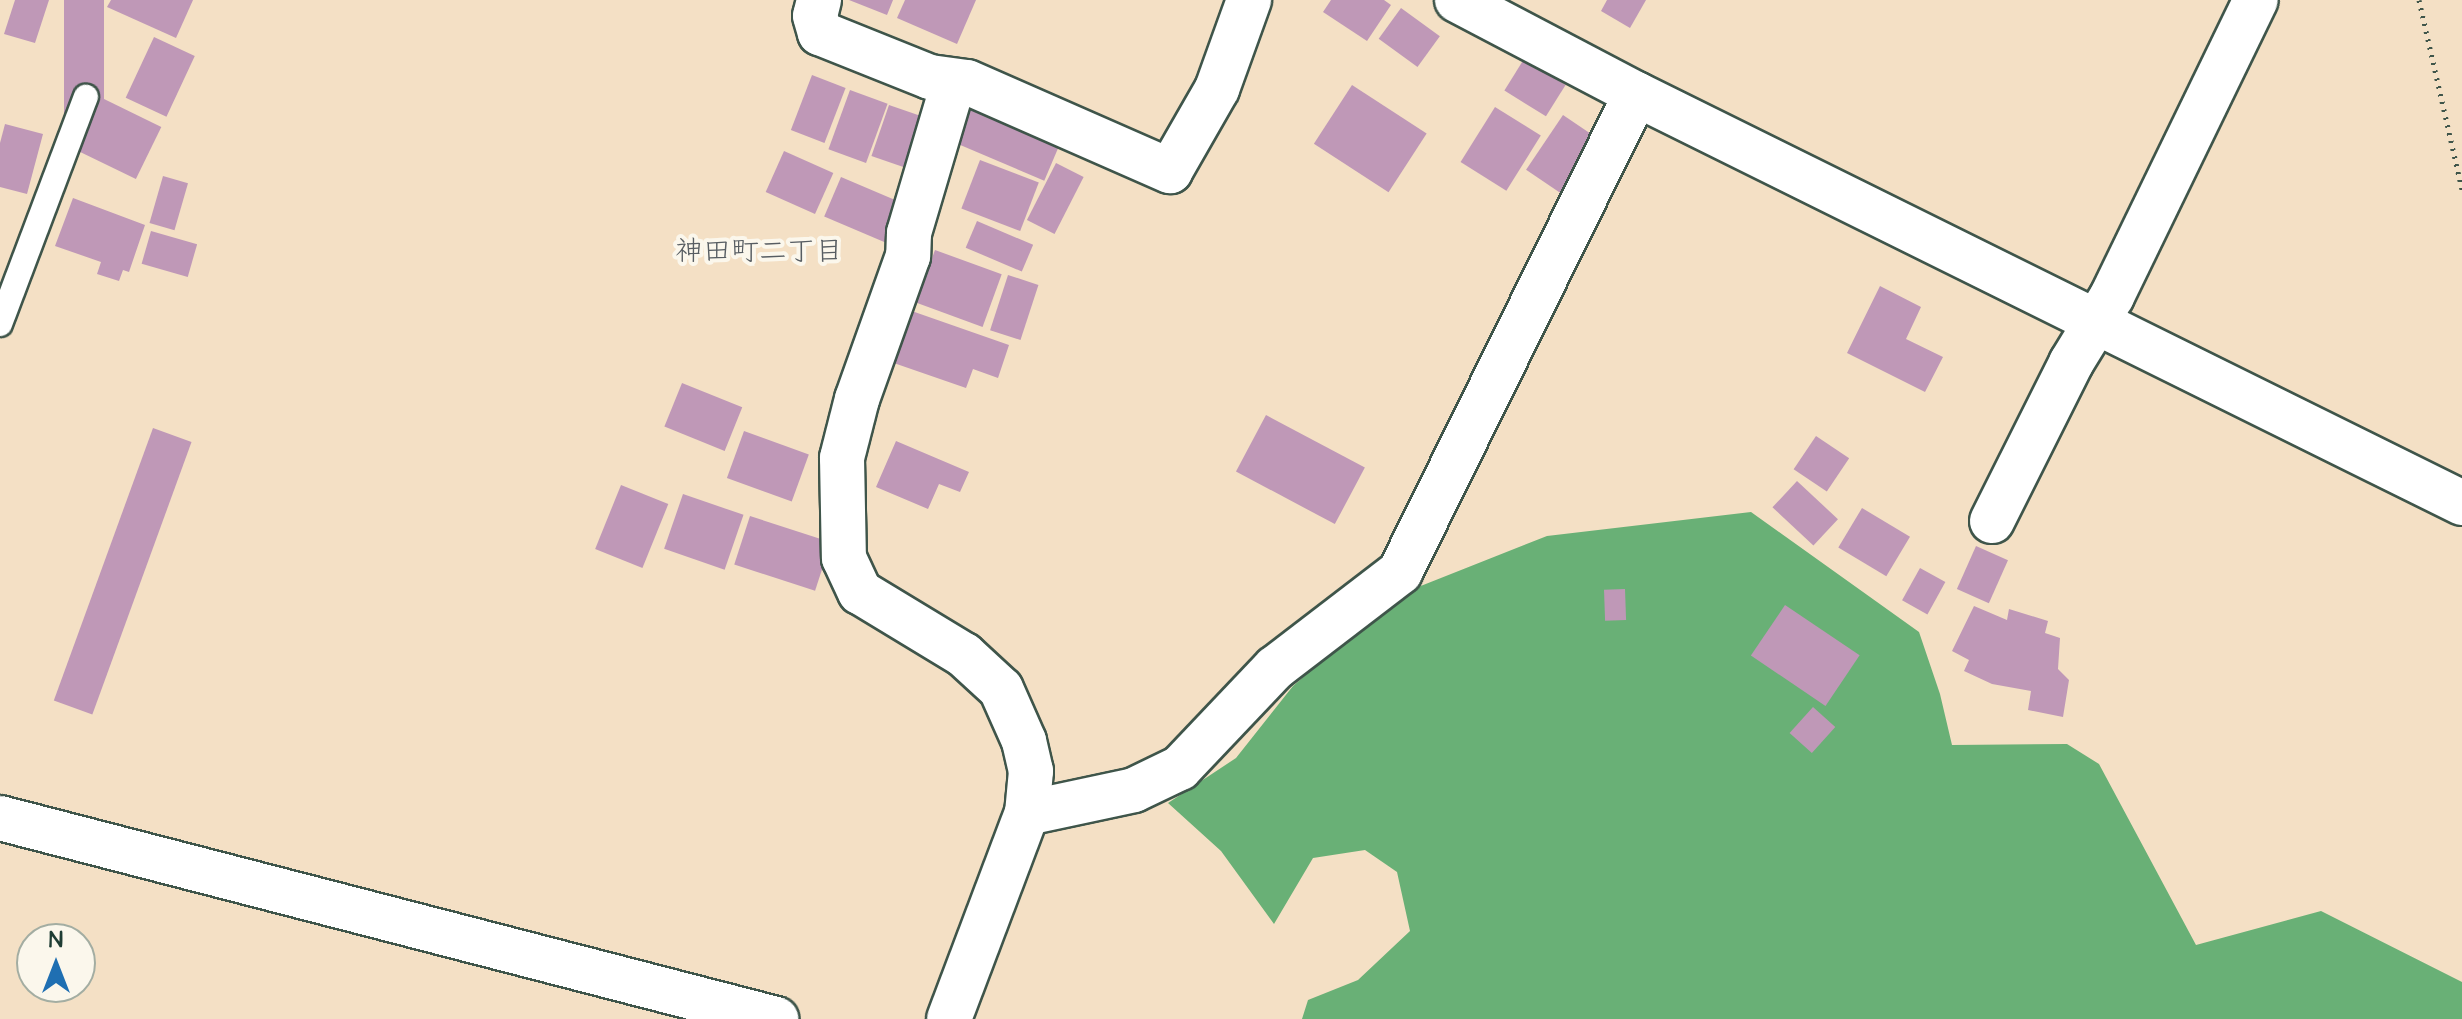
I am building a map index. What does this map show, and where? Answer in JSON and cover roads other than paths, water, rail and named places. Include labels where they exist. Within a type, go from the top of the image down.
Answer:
[{"type":"street","points":[[819,0],[815,16],[820,33],[930,77],[967,82],[1170,171],[1217,89],[1249,0]]},
{"type":"street","points":[[1457,0],[1636,94],[2098,320],[2462,503]]},
{"type":"street","points":[[1992,521],[2071,363],[2098,320],[2256,0]]},
{"type":"street","points":[[949,1019],[1027,813],[1031,771],[1024,741],[1001,689],[964,655],[860,592],[844,558],[842,458],[857,399],[908,256],[909,233],[954,81]]},
{"type":"street","points":[[1027,813],[1134,790],[1180,768],[1275,668],[1400,572],[1636,94]]},
{"type":"street","points":[[0,818],[776,1019]]},
{"type":"lane","points":[[0,324],[86,97]]},
{"type":"district","name":"神田町二丁目","points":[[759,252]]}]
